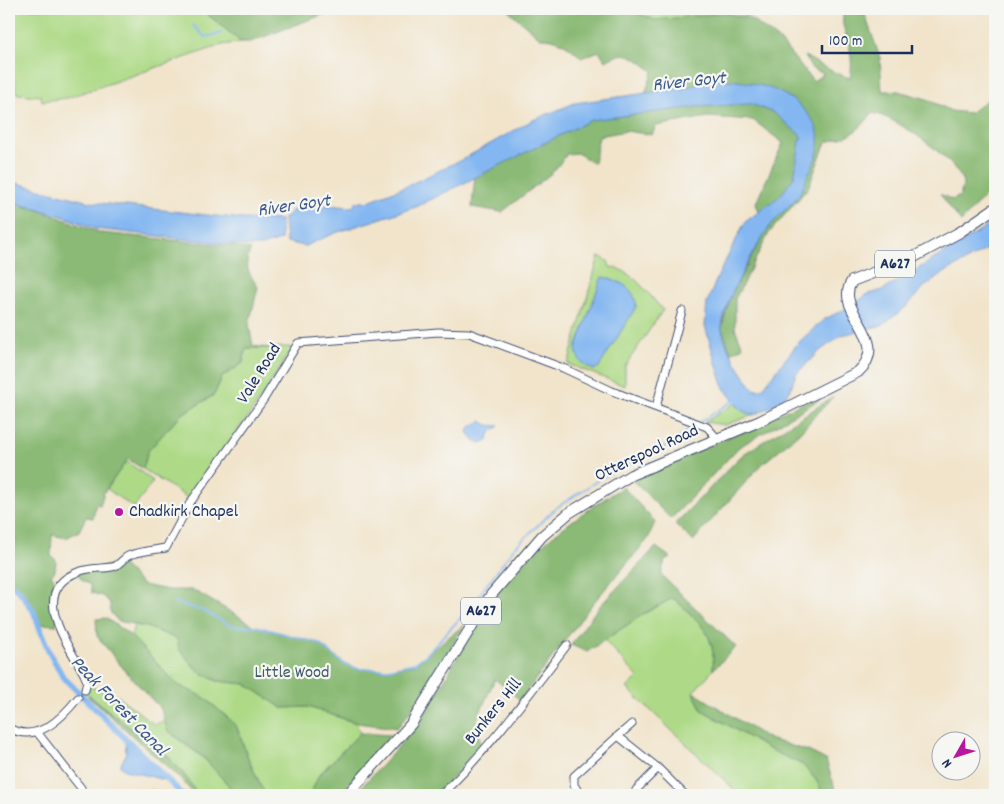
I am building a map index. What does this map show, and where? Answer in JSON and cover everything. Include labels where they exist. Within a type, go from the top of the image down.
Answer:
[{"type":"main road","name":"Otterspool Road","points":[[347,795],[411,724],[490,595],[542,536],[569,513],[631,475],[760,421],[852,376],[866,365],[870,356],[868,338],[850,305],[847,288],[852,281],[914,257],[960,232],[995,208]]},
{"type":"street","points":[[656,407],[682,311]]},
{"type":"street","name":"Vale Road","points":[[85,690],[87,681],[84,674],[57,625],[55,595],[59,585],[77,572],[91,568],[114,568],[128,556],[166,548],[190,503],[264,399],[298,343],[438,332],[469,333],[513,348],[612,391],[707,427],[717,438]]},
{"type":"street","name":"Bunkers Hill","points":[[441,795],[501,729],[567,646]]},
{"type":"street","points":[[9,728],[15,731],[37,732],[58,721],[78,698]]},
{"type":"street","points":[[580,795],[574,785],[574,776],[632,724]]},
{"type":"street","points":[[37,732],[81,788]]},
{"type":"street","points":[[618,736],[658,768],[685,795]]},
{"type":"street","points":[[636,790],[658,768]]},
{"type":"green space","points":[[9,9],[201,9],[241,42],[222,45],[67,98],[42,101],[41,96],[18,94],[9,74]]},
{"type":"green space","points":[[201,9],[338,9],[250,42],[241,42]]},
{"type":"green space","points":[[507,9],[626,9],[655,20],[723,13],[751,19],[781,42],[813,81],[824,74],[811,68],[805,56],[850,78],[851,57],[843,25],[843,9],[863,9],[880,58],[882,91],[898,91],[927,99],[951,111],[970,113],[995,94],[995,185],[961,222],[940,194],[952,200],[960,196],[963,184],[959,175],[939,152],[895,122],[872,113],[853,133],[826,142],[808,188],[769,233],[735,299],[735,328],[743,347],[731,353],[722,328],[730,297],[766,231],[756,203],[783,143],[753,120],[708,117],[656,126],[652,135],[626,131],[599,136],[594,163],[577,153],[567,154],[553,172],[502,212],[472,207],[476,166],[510,145],[642,102],[653,71],[636,58],[626,55],[620,55],[606,61],[599,51],[581,58],[563,43],[552,39],[540,38]]},
{"type":"green space","points":[[622,9],[784,9],[675,29]]},
{"type":"green space","points":[[9,204],[33,208],[101,233],[233,246],[251,250],[248,255],[247,265],[258,287],[249,324],[253,346],[268,348],[246,348],[243,363],[222,377],[214,395],[182,414],[148,451],[143,469],[128,459],[104,492],[100,506],[96,503],[93,518],[86,517],[79,531],[66,538],[52,535],[51,556],[56,560],[55,571],[51,575],[59,585],[55,595],[57,625],[40,624],[21,593],[9,582]]},
{"type":"green space","points":[[599,256],[608,261],[610,267],[625,272],[632,277],[663,310],[625,366],[625,386],[568,364]]},
{"type":"green space","points":[[290,347],[291,350],[253,410],[188,498],[143,469],[148,451],[182,414],[214,395],[222,377],[243,363],[246,348]]},
{"type":"green space","points":[[825,393],[827,395],[739,447],[671,519],[633,481]]},
{"type":"green space","points":[[833,397],[799,433],[760,466],[693,541],[675,524],[742,455]]},
{"type":"green space","points":[[735,403],[744,412],[756,414],[725,425],[705,422]]},
{"type":"green space","points":[[126,461],[153,481],[134,508],[107,489]]},
{"type":"green space","points":[[623,487],[655,522],[648,539],[593,603],[520,700],[495,679],[477,719],[481,747],[436,795],[353,795],[391,755],[425,712],[487,606],[512,574],[537,549],[564,527]]},
{"type":"green space","points":[[656,547],[670,557],[665,560],[661,575],[736,647],[713,670],[712,646],[709,637],[698,621],[673,598],[645,613],[587,652],[571,645],[597,609]]},
{"type":"green space","name":"Little Wood","points":[[120,563],[143,585],[168,590],[193,590],[255,626],[318,643],[343,663],[358,669],[389,669],[415,664],[465,624],[413,708],[397,728],[357,723],[308,707],[282,708],[246,684],[217,681],[198,671],[179,649],[177,639],[147,627],[118,621],[110,612],[110,603],[102,596],[92,593],[90,585],[82,580],[77,572]]},
{"type":"green space","points":[[673,598],[698,621],[709,637],[712,646],[713,670],[693,692],[702,710],[767,748],[803,765],[816,780],[824,795],[740,795],[627,688],[638,677],[604,640],[645,613]]},
{"type":"green space","points":[[106,618],[131,636],[178,685],[205,698],[236,725],[249,761],[264,792],[269,795],[234,795],[229,786],[203,757],[167,730],[161,709],[127,673],[97,636],[96,619]]},
{"type":"green space","points":[[134,625],[147,627],[178,639],[179,649],[198,671],[217,681],[246,684],[282,708],[308,707],[356,723],[360,733],[319,775],[310,795],[269,795],[264,792],[249,761],[236,725],[205,698],[178,685],[131,636]]},
{"type":"green space","points":[[89,686],[118,696],[155,725],[164,720],[166,726],[175,736],[216,770],[234,795],[198,795],[183,773],[163,751],[86,693]]},
{"type":"green space","points":[[693,692],[769,739],[808,751],[826,760],[837,795],[824,795],[816,780],[803,765],[767,748],[702,710]]},
{"type":"green space","points":[[88,696],[163,751],[183,773],[198,795],[194,795],[182,780]]},
{"type":"green space","points":[[360,733],[391,735],[340,795],[310,795],[319,775]]},
{"type":"water","points":[[718,79],[755,84],[777,91],[788,97],[807,113],[813,121],[819,136],[816,158],[800,193],[760,241],[732,293],[723,318],[723,334],[730,351],[740,370],[755,390],[762,389],[798,343],[823,320],[855,304],[866,295],[883,290],[995,222],[995,245],[947,271],[924,287],[907,306],[883,325],[842,335],[821,350],[796,374],[790,390],[780,402],[756,414],[748,414],[740,409],[724,388],[705,326],[707,303],[717,278],[745,222],[780,196],[794,177],[801,136],[774,113],[751,104],[697,107],[591,120],[416,207],[335,233],[305,246],[286,242],[284,218],[293,210],[303,211],[322,205],[353,207],[356,202],[366,202],[407,186],[463,159],[533,120],[575,103],[683,88]]},
{"type":"water","points":[[9,181],[90,202],[243,219],[281,220],[281,240],[261,246],[247,246],[96,229],[65,217],[9,201]]},
{"type":"water","points":[[602,277],[614,280],[630,290],[636,307],[599,367],[594,370],[581,362],[576,348]]},
{"type":"water","points":[[481,421],[488,425],[499,426],[489,434],[488,441],[479,443],[474,441],[468,432],[469,428]]},
{"type":"water","points":[[125,738],[172,782],[125,770],[120,766],[126,754]]},
{"type":"waterway","points":[[193,25],[205,37],[222,33]]},
{"type":"waterway","points":[[700,422],[733,401]]},
{"type":"waterway","points":[[174,602],[203,611],[232,626],[255,626],[318,643],[343,663],[358,669],[389,669],[415,663],[426,655],[468,610],[514,548],[556,508],[606,475],[670,444],[694,426]]},
{"type":"waterway","name":"Peak Forest Canal","points":[[9,582],[21,593],[33,610],[49,652],[63,677],[183,795]]},
{"type":"place","name":"Chadkirk Chapel","points":[[119,512]]},
{"type":"water label","name":"River Goyt","points":[[689,83]]},
{"type":"water label","name":"River Goyt","points":[[294,207]]}]
